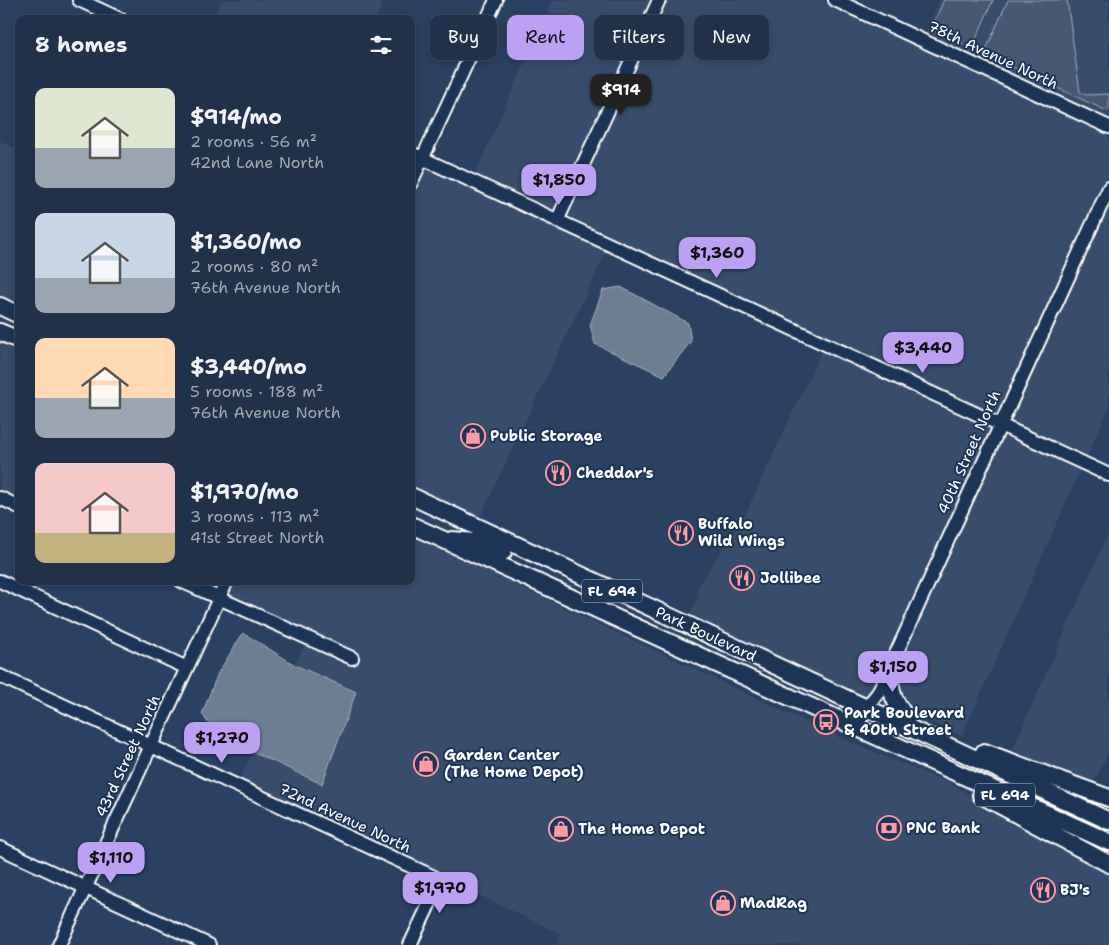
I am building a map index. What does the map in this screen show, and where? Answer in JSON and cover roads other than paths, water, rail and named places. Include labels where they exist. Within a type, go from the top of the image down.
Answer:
[{"type":"main road","points":[[0,306],[15,313]]},
{"type":"main road","points":[[0,323],[15,325]]},
{"type":"main road","points":[[0,332],[15,338]]},
{"type":"main road","name":"Park Boulevard","points":[[415,498],[866,708]]},
{"type":"main road","name":"Park Boulevard","points":[[415,527],[856,729]]},
{"type":"main road","points":[[438,538],[484,543],[560,577],[570,578],[573,572]]},
{"type":"main road","points":[[567,597],[573,590],[592,592],[705,644],[737,648]]},
{"type":"main road","points":[[892,661],[889,681],[891,690],[898,706],[907,718]]},
{"type":"main road","points":[[866,708],[887,709],[986,752],[1109,798]]},
{"type":"main road","name":"FL 694","points":[[866,708],[1109,821]]},
{"type":"main road","name":"FL 694","points":[[856,729],[1109,842]]},
{"type":"main road","points":[[901,749],[987,799],[1109,864]]},
{"type":"street","points":[[79,0],[111,15]]},
{"type":"street","points":[[496,0],[417,156],[1109,475]]},
{"type":"street","points":[[558,221],[659,0]]},
{"type":"street","name":"78th Avenue North","points":[[840,1],[1109,127]]},
{"type":"street","name":"40th Street North","points":[[856,729],[866,708],[878,693],[999,424],[1109,188]]},
{"type":"street","points":[[0,498],[15,505]]},
{"type":"street","points":[[0,581],[187,668]]},
{"type":"street","points":[[189,585],[352,658]]},
{"type":"street","name":"43rd Street North","points":[[59,945],[225,585]]},
{"type":"street","name":"72nd Avenue North","points":[[0,676],[432,876],[434,894],[410,945]]},
{"type":"street","points":[[0,848],[209,945]]},
{"type":"place","name":"Public Storage","points":[[473,436]]},
{"type":"place","name":"Cheddar's","points":[[558,473]]},
{"type":"place","name":"Buffalo Wild Wings","points":[[681,533]]},
{"type":"place","name":"Jollibee","points":[[742,578]]},
{"type":"place","name":"Park Boulevard & 40th Street","points":[[826,722]]},
{"type":"place","name":"Garden Center (The Home Depot)","points":[[426,764]]},
{"type":"place","name":"PNC Bank","points":[[889,828]]},
{"type":"place","name":"The Home Depot","points":[[561,829]]},
{"type":"place","name":"BJ's","points":[[1043,890]]},
{"type":"place","name":"MadRag","points":[[723,903]]}]
